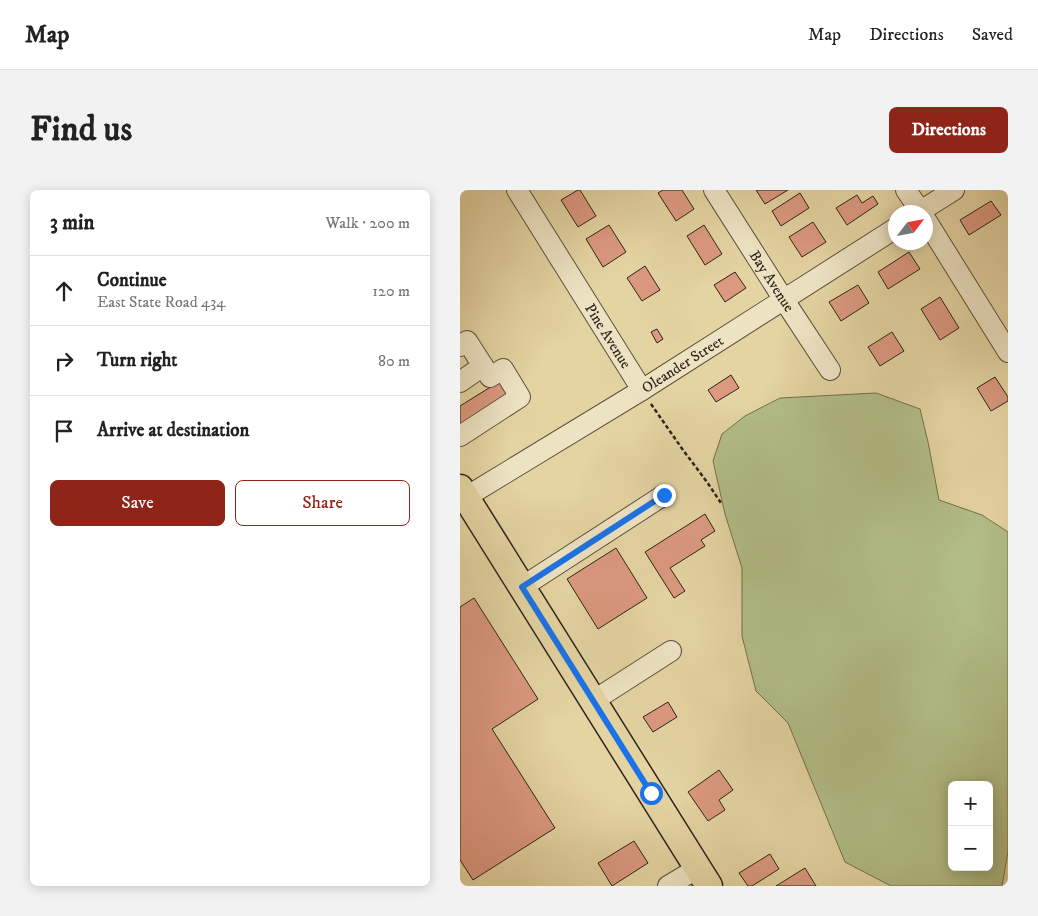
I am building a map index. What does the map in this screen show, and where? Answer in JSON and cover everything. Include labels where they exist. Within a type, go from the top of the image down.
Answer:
[{"type":"main road","points":[[463,493],[704,877]]},
{"type":"street","name":"Pine Avenue","points":[[516,190],[642,390]]},
{"type":"street","name":"Bay Avenue","points":[[714,190],[830,370]]},
{"type":"street","points":[[906,190],[916,205]]},
{"type":"street","points":[[931,205],[954,190]]},
{"type":"street","points":[[933,231],[1008,352]]},
{"type":"street","name":"Oleander Street","points":[[463,493],[642,390],[888,233]]},
{"type":"street","points":[[460,346],[468,341],[487,372]]},
{"type":"street","points":[[460,382],[487,372],[503,369],[520,396],[460,436]]},
{"type":"street","points":[[522,587],[664,495]]},
{"type":"street","points":[[593,701],[671,651]]},
{"type":"street","points":[[668,886],[704,877]]},
{"type":"path","points":[[642,390],[721,504]]},
{"type":"green space","points":[[876,393],[920,409],[939,500],[982,515],[1008,532],[1008,852],[1002,886],[891,886],[845,862],[788,723],[756,691],[742,636],[742,568],[725,514],[713,461],[722,434],[745,416],[780,398]]},
{"type":"building","points":[[580,190],[596,216],[578,227],[561,200]]},
{"type":"building","points":[[663,190],[682,190],[694,209],[676,221],[658,193]]},
{"type":"building","points":[[756,190],[788,190],[765,204]]},
{"type":"building","points":[[800,193],[809,208],[781,226],[772,211]]},
{"type":"building","points":[[857,195],[862,203],[873,196],[878,204],[847,225],[836,208]]},
{"type":"building","points":[[991,201],[1001,215],[969,235],[960,220]]},
{"type":"building","points":[[813,222],[826,242],[802,257],[789,237]]},
{"type":"building","points":[[609,225],[626,252],[603,267],[586,239]]},
{"type":"building","points":[[704,225],[722,254],[705,265],[687,236]]},
{"type":"building","points":[[909,252],[920,269],[888,289],[878,272]]},
{"type":"building","points":[[645,266],[660,290],[642,301],[627,278]]},
{"type":"building","points":[[735,272],[746,288],[725,302],[714,285]]},
{"type":"building","points":[[858,285],[869,303],[841,321],[829,302]]},
{"type":"building","points":[[940,297],[959,328],[940,340],[921,309]]},
{"type":"building","points":[[657,329],[663,339],[657,343],[651,332]]},
{"type":"building","points":[[892,332],[904,351],[880,366],[868,347]]},
{"type":"building","points":[[731,375],[739,388],[716,402],[708,390]]},
{"type":"building","points":[[995,377],[1008,397],[1008,401],[991,411],[977,388]]},
{"type":"building","points":[[505,378],[515,393],[460,428],[460,406]]},
{"type":"building","points":[[705,514],[715,531],[701,540],[705,546],[670,568],[685,591],[674,598],[645,552]]},
{"type":"building","points":[[616,548],[647,598],[598,629],[567,579]]},
{"type":"building","points":[[474,598],[538,699],[492,729],[555,828],[473,880],[460,860],[460,607]]},
{"type":"building","points":[[668,702],[677,717],[653,732],[643,717]]},
{"type":"building","points":[[719,770],[733,790],[719,800],[725,810],[708,821],[688,792]]},
{"type":"building","points":[[634,841],[648,863],[612,886],[598,863]]},
{"type":"building","points":[[770,854],[779,869],[752,886],[748,886],[739,873]]},
{"type":"building","points":[[805,868],[816,886],[776,886]]},
{"type":"route","points":[[651,793],[522,587],[664,495]]}]
